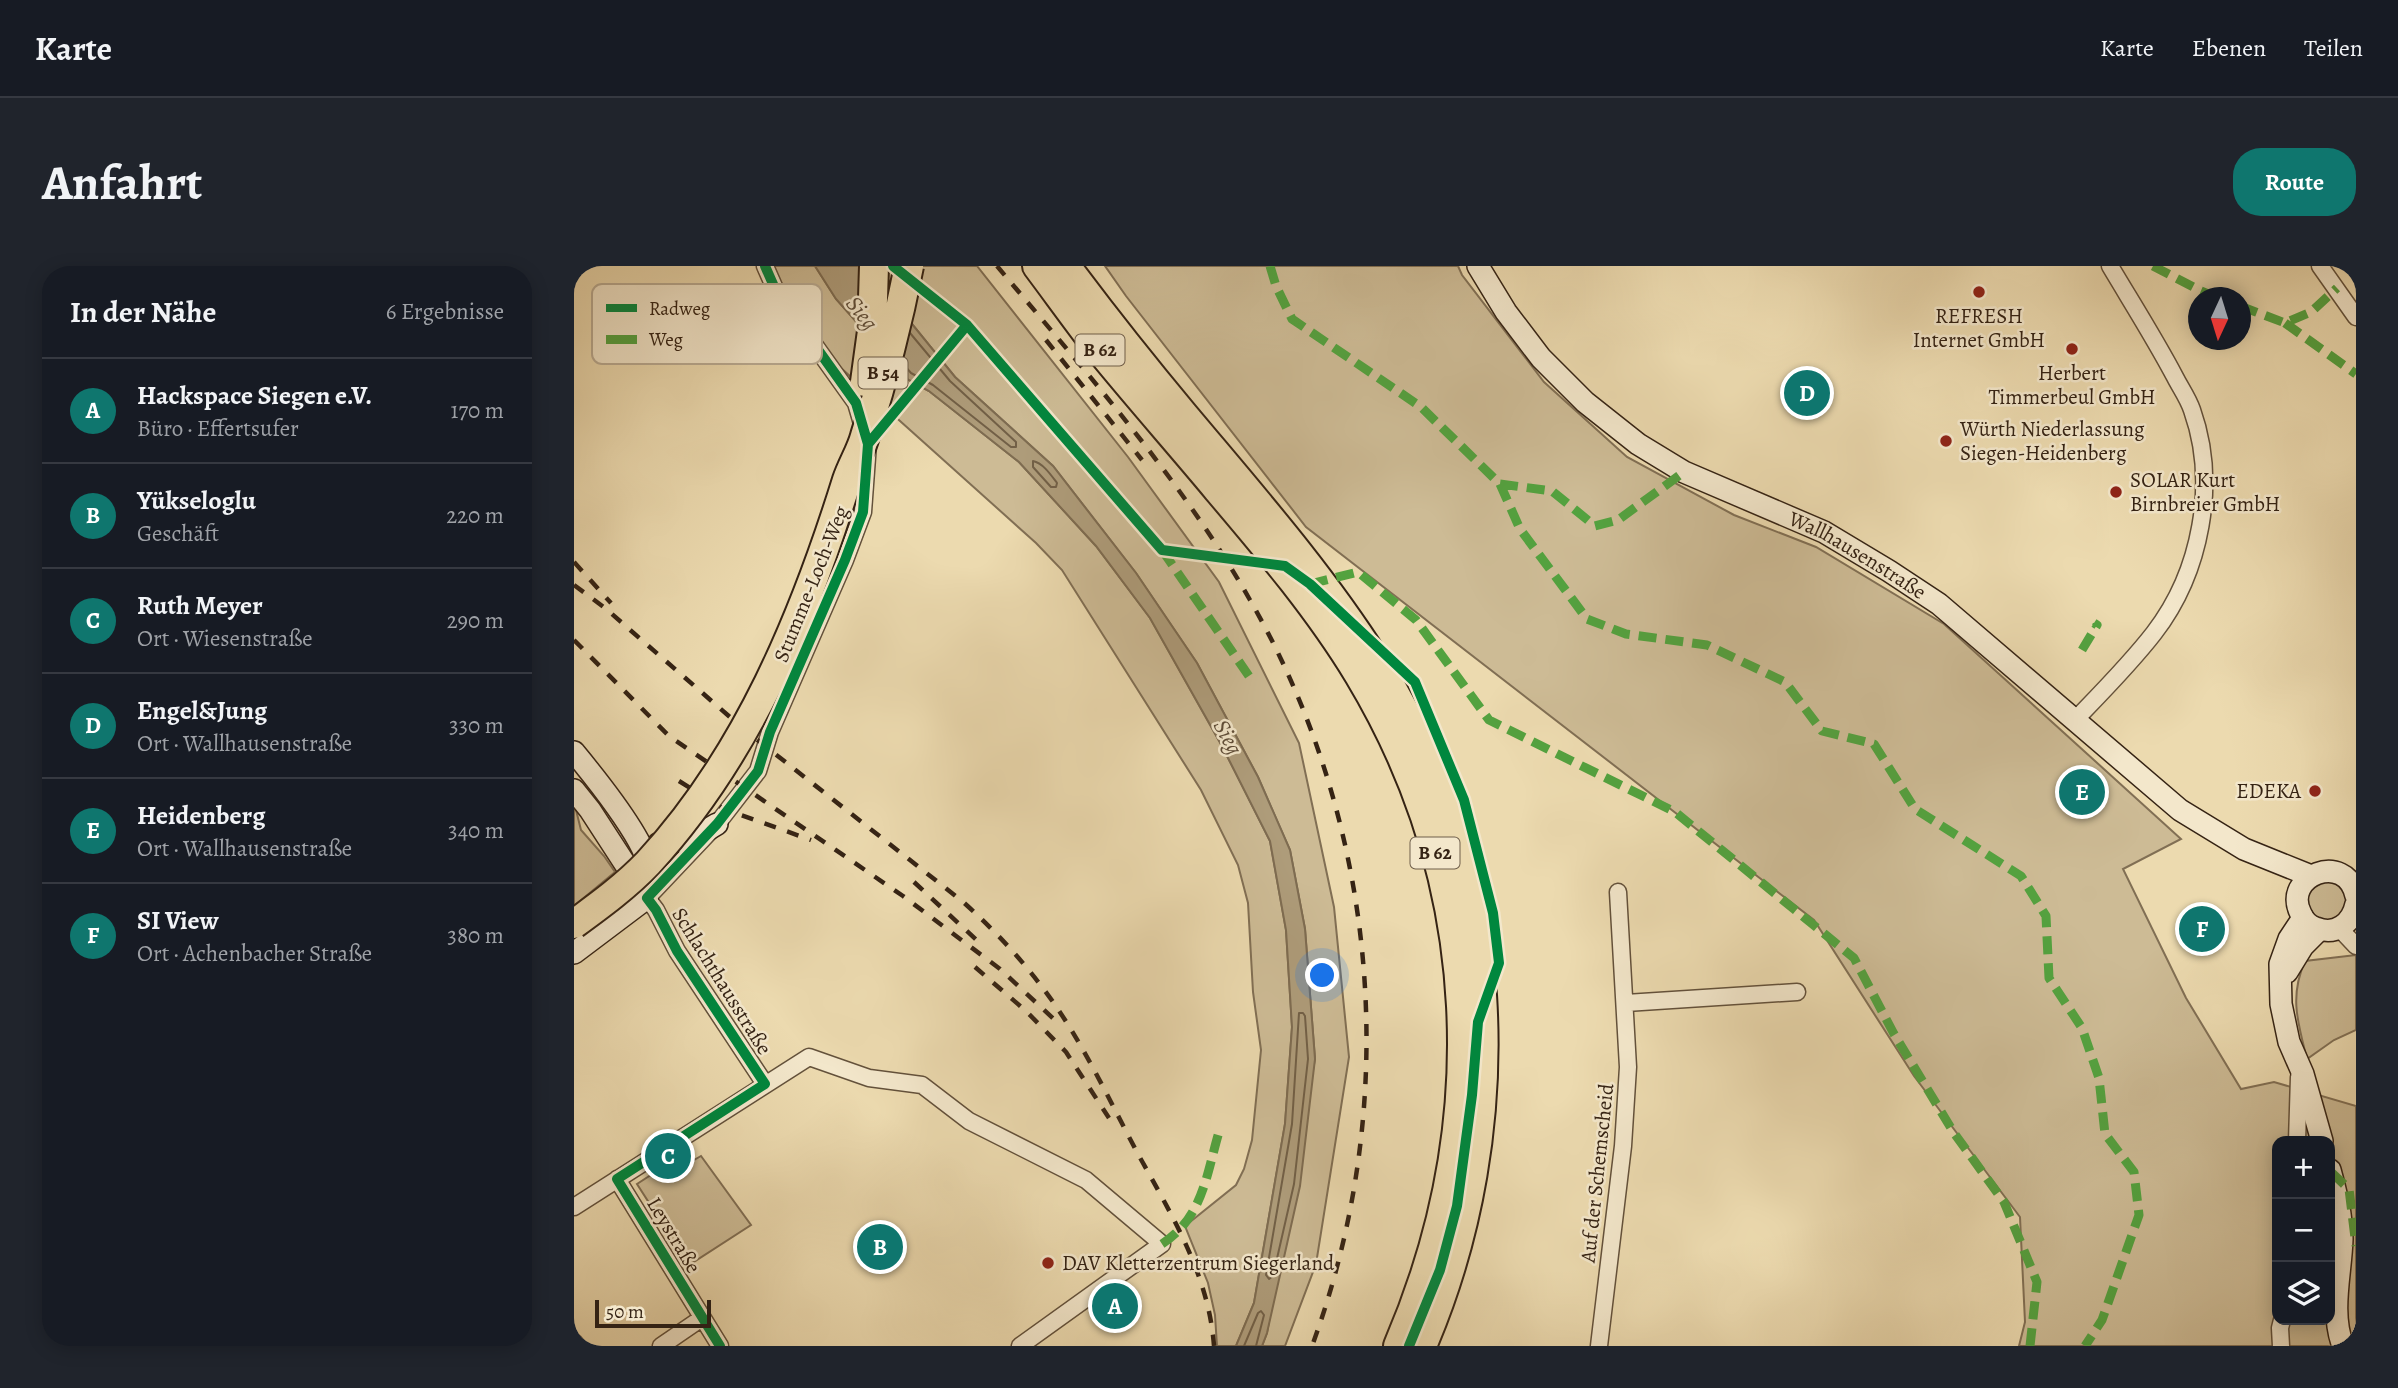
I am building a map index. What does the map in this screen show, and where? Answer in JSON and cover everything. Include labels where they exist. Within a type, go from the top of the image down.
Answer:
[{"type":"highway","name":"B 54","points":[[574,924],[608,900],[646,865],[698,803],[715,779],[777,666],[834,524],[848,477],[872,331],[874,266]]},
{"type":"highway","name":"B 54","points":[[848,477],[876,402],[909,266]]},
{"type":"highway","name":"B 62","points":[[1037,266],[1099,349],[1176,422],[1277,526],[1352,625],[1377,664],[1400,703],[1433,776],[1464,874],[1480,964],[1484,1009],[1483,1101],[1473,1180],[1461,1236],[1448,1279],[1422,1346]]},
{"type":"highway","name":"B 62","points":[[1066,266],[1358,675],[1400,753],[1427,826],[1443,879],[1458,966],[1463,1055],[1461,1099],[1453,1165],[1439,1230],[1423,1283],[1398,1346]]},
{"type":"street","name":"Stumme-Loch-Weg","points":[[765,266],[773,284]]},
{"type":"street","name":"Wallhausenstraße","points":[[1478,266],[1506,312],[1541,358],[1585,402],[1638,444],[1684,472],[1824,532],[1889,571],[1939,604],[2180,810],[2244,849],[2311,876],[2332,871],[2343,907]]},
{"type":"street","points":[[2076,720],[2156,631],[2186,580],[2202,522],[2204,477],[2192,409],[2162,352],[2110,266]]},
{"type":"street","points":[[2320,266],[2356,317]]},
{"type":"street","name":"Stumme-Loch-Weg","points":[[646,898],[717,824],[758,771],[770,732],[845,560],[863,512],[869,444],[856,403],[822,355]]},
{"type":"street","points":[[574,953],[646,898],[648,864],[617,808],[578,759]]},
{"type":"street","points":[[574,790],[590,810],[646,898]]},
{"type":"street","points":[[638,842],[680,842],[700,835],[717,824]]},
{"type":"street","name":"Wallhausenstraße","points":[[2244,849],[2297,897]]},
{"type":"street","points":[[2311,876],[2302,884],[2297,897],[2298,910],[2343,907]]},
{"type":"street","name":"Auf der Schemscheid","points":[[1600,1346],[1623,1146],[1628,1067],[1618,892]]},
{"type":"street","name":"Schlachthausstraße","points":[[646,898],[656,910],[677,951],[765,1084],[809,1057],[869,1078],[922,1084],[969,1121],[1086,1180],[1161,1244],[1020,1346]]},
{"type":"street","points":[[2343,907],[2356,946]]},
{"type":"street","points":[[2321,1136],[2300,1064],[2289,1042],[2281,1004],[2280,964],[2289,939],[2343,907]]},
{"type":"street","points":[[1626,1003],[1797,992]]},
{"type":"street","points":[[2297,1136],[2300,1064]]},
{"type":"street","points":[[574,1207],[765,1084]]},
{"type":"street","name":"Leystraße","points":[[617,1179],[720,1346]]},
{"type":"street","points":[[2335,1189],[2342,1237],[2337,1309],[2343,1346]]},
{"type":"street","points":[[661,1346],[702,1318]]},
{"type":"street","points":[[2281,1325],[2281,1346]]},
{"type":"shaded area","points":[[765,266],[815,266],[836,299],[907,379],[929,391],[1019,462],[1096,546],[1150,618],[1222,746],[1270,841],[1286,930],[1292,1027],[1285,1124],[1254,1303],[1236,1346],[1217,1346],[1215,1315],[1208,1283],[1185,1226],[1236,1185],[1244,1169],[1252,1140],[1261,1050],[1253,992],[1248,903],[1238,865],[1201,790],[1062,570],[1036,543],[822,351],[822,284],[776,284]]},
{"type":"shaded area","points":[[865,266],[977,266],[1128,457],[1219,582],[1299,743],[1334,907],[1349,1057],[1316,1264],[1285,1346],[1262,1346],[1267,1333],[1315,1059],[1305,929],[1290,850],[1258,777],[1197,663],[1136,573],[1053,466],[955,377]]},
{"type":"shaded area","points":[[1105,266],[1458,266],[1462,275],[1544,382],[1627,457],[1734,515],[1816,547],[1944,624],[2181,839],[2123,869],[2186,998],[2241,1089],[2274,1082],[2356,1106],[2356,1346],[2019,1346],[2025,1322],[2020,1217],[1914,1076],[1814,920],[1306,527]]},
{"type":"shaded area","points":[[574,802],[581,830],[615,872],[574,906]]},
{"type":"shaded area","points":[[2339,873],[2353,915],[2310,926],[2302,884]]},
{"type":"shaded area","points":[[2356,955],[2356,1030],[2334,1040],[2307,1059],[2298,1022],[2296,998],[2305,961]]},
{"type":"shaded area","points":[[688,1151],[694,1160],[701,1156],[751,1225],[689,1265],[637,1184]]},
{"type":"water","name":"Sieg","points":[[815,266],[865,266],[955,377],[1053,466],[1136,573],[1197,663],[1258,777],[1290,850],[1305,929],[1315,1059],[1300,1186],[1262,1346],[1236,1346],[1254,1303],[1285,1124],[1292,1027],[1286,930],[1270,841],[1222,746],[1150,618],[1096,546],[1019,462],[929,391],[907,379],[836,299]]},
{"type":"railway","points":[[997,266],[1131,427],[1223,556],[1250,600],[1294,687],[1327,778],[1350,871],[1364,966],[1366,1062],[1359,1158],[1341,1253],[1312,1346]]},
{"type":"railway","points":[[1046,340],[1142,460]]},
{"type":"railway","points":[[574,562],[611,603]]},
{"type":"railway","points":[[574,585],[605,608],[746,731],[962,901],[1021,961],[1080,1044],[1175,1222],[1205,1294],[1214,1346]]},
{"type":"railway","points":[[574,640],[669,736],[903,896],[1000,969],[1057,1022]]},
{"type":"railway","points":[[679,781],[724,809],[811,840]]},
{"type":"railway","points":[[914,882],[983,946]]},
{"type":"railway","points":[[975,967],[1026,1011],[1066,1052],[1109,1118]]},
{"type":"marked path","points":[[1270,266],[1276,286],[1292,319],[1421,407],[1500,484],[1520,529],[1587,619],[1626,634],[1707,645],[1785,682],[1822,731],[1874,744],[1915,809],[2021,876],[2046,916],[2049,978],[2082,1028],[2099,1078],[2105,1134],[2134,1172],[2139,1215],[2102,1320],[2085,1346]]},
{"type":"marked path","points":[[2153,266],[2193,287]]},
{"type":"marked path","points":[[2251,310],[2285,323],[2311,312],[2337,288]]},
{"type":"marked path","points":[[2285,323],[2356,374]]},
{"type":"marked path","points":[[1500,484],[1552,491],[1595,526],[1618,520],[1684,472]]},
{"type":"marked path","points":[[1162,550],[1251,679]]},
{"type":"marked path","points":[[1310,584],[1358,572],[1416,620],[1489,720],[1675,812],[1854,958],[1894,1034],[1954,1133],[2004,1202],[2037,1282],[2030,1346]]},
{"type":"marked path","points":[[2082,650],[2097,625],[2094,623]]},
{"type":"marked path","points":[[1162,1244],[1176,1233],[1195,1208],[1219,1132]]},
{"type":"marked path","points":[[2335,1176],[2349,1189],[2356,1246]]},
{"type":"cycle path","points":[[765,266],[773,284]]},
{"type":"cycle path","points":[[893,266],[967,325],[1162,550],[1285,566],[1310,584],[1415,682],[1464,800],[1493,913],[1499,963],[1478,1022],[1472,1095],[1457,1206],[1440,1270],[1409,1346]]},
{"type":"cycle path","points":[[868,444],[967,325]]},
{"type":"cycle path","points":[[720,1346],[617,1179],[765,1084],[677,951],[647,898],[717,824],[758,771],[770,732],[845,560],[863,512],[868,444],[856,403],[822,355]]},
{"type":"place","name":"REFRESH Internet GmbH","points":[[1979,292]]},
{"type":"place","name":"Herbert Timmerbeul GmbH","points":[[2072,349]]},
{"type":"place","name":"Engel&Jung","points":[[1807,393]]},
{"type":"place","name":"Würth Niederlassung Siegen-Heidenberg","points":[[1946,441]]},
{"type":"place","name":"SOLAR Kurt Birnbreier GmbH","points":[[2116,492]]},
{"type":"place","name":"EDEKA","points":[[2315,791]]},
{"type":"place","name":"Heidenberg","points":[[2082,792]]},
{"type":"place","name":"SI View","points":[[2202,929]]},
{"type":"place","name":"Ruth Meyer","points":[[668,1156]]},
{"type":"place","name":"Yükseloglu","points":[[880,1247]]},
{"type":"place","name":"DAV Kletterzentrum Siegerland","points":[[1048,1263]]},
{"type":"place","name":"Hackspace Siegen e.V.","points":[[1115,1306]]}]
